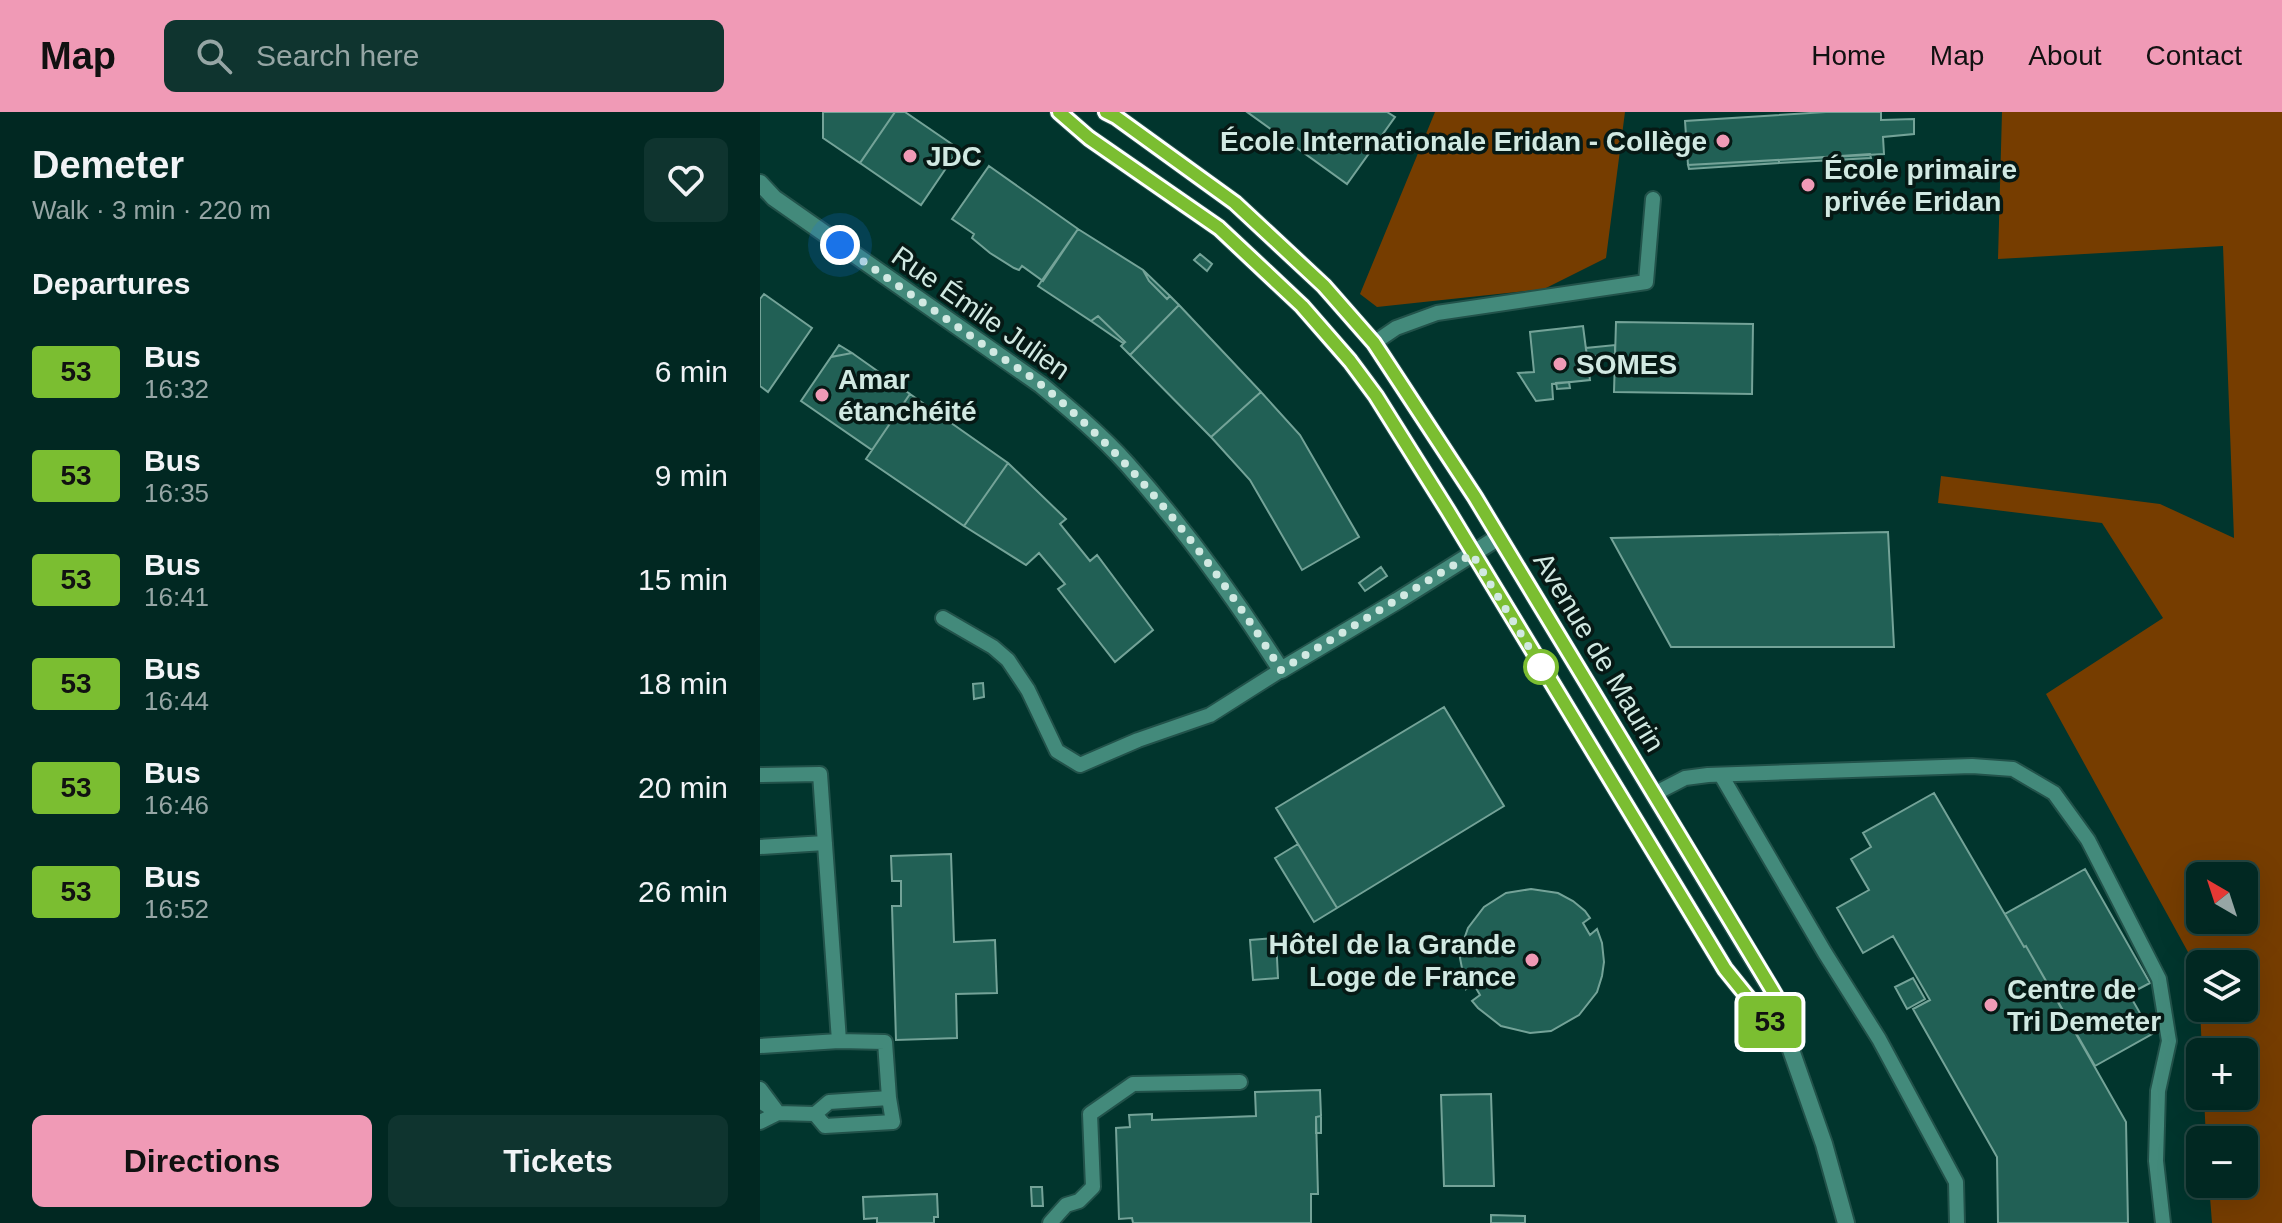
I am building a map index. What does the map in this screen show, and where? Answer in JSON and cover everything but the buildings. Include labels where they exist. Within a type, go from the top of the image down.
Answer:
[{"type":"street","name":"Avenue de Maurin","points":[[1059,112],[1089,138],[1219,228],[1302,306],[1350,361],[1376,396],[1448,511],[1725,969],[1767,1021],[1783,1027]]},
{"type":"street","name":"Avenue de Maurin","points":[[1106,112],[1235,203],[1324,286],[1374,343],[1499,537],[1785,1012],[1783,1027],[1824,1144],[1846,1223]]},
{"type":"street","name":"Rue Émile Julien","points":[[760,183],[786,207],[1041,385],[1079,417],[1125,462],[1194,546],[1281,670]]},
{"type":"street","name":"Avenue de Maurin","points":[[1472,554],[1499,537]]},
{"type":"street","points":[[1281,670],[1472,554]]},
{"type":"street","name":"Avenue de Maurin","points":[[1629,811],[1654,794]]},
{"type":"lane","points":[[1374,343],[1396,328],[1437,313],[1646,282],[1653,199]]},
{"type":"lane","points":[[943,618],[993,647],[1008,660],[1028,690],[1057,751],[1080,765],[1138,740],[1210,715],[1281,670]]},
{"type":"lane","points":[[1654,794],[1685,778],[1972,766],[2013,769],[2054,793],[2088,840],[2159,979],[2169,1041],[2158,1091],[2156,1161],[2163,1223]]},
{"type":"lane","points":[[760,775],[820,774],[839,1041]]},
{"type":"lane","points":[[1721,775],[1879,1039],[1956,1182],[1957,1223]]},
{"type":"lane","points":[[760,847],[825,843]]},
{"type":"lane","points":[[760,1046],[839,1041],[885,1042],[893,1122],[825,1126],[815,1114]]},
{"type":"lane","points":[[1050,1223],[1066,1205],[1079,1201],[1093,1187],[1090,1114],[1133,1084],[1240,1082]]},
{"type":"lane","points":[[760,1089],[778,1113]]},
{"type":"lane","points":[[760,1122],[778,1113],[815,1114],[829,1102],[889,1098]]},
{"type":"lane","points":[[760,1101],[778,1113]]},
{"type":"shaded area","points":[[1435,112],[1625,112],[1606,258],[1544,289],[1377,307],[1360,294]]},
{"type":"shaded area","points":[[2002,112],[2282,112],[2282,1223],[2212,1223],[2210,1198],[2258,1198],[2258,1126],[2205,1126],[2205,1110],[2258,1110],[2258,1038],[2201,1038],[2201,1022],[2258,1022],[2258,950],[2187,950],[2046,694],[2163,618],[2102,523],[1938,503],[1941,476],[2160,504],[2234,538],[2223,246],[1998,259]]},
{"type":"bus line","name":"53","points":[[1059,112],[1089,138],[1219,228],[1302,306],[1350,361],[1376,396],[1448,511],[1725,969],[1767,1021],[1783,1027],[1785,1012],[1771,988],[1475,497],[1374,343],[1324,286],[1235,203],[1106,112]]},
{"type":"place","name":"École Internationale Eridan - Collège","points":[[1723,141]]},
{"type":"place","name":"JDC","points":[[910,156]]},
{"type":"place","name":"École primaire privée Eridan","points":[[1808,185]]},
{"type":"place","name":"SOMES","points":[[1560,364]]},
{"type":"place","name":"Amar étanchéité","points":[[822,395]]},
{"type":"place","name":"Hôtel de la Grande Loge de France","points":[[1532,960]]},
{"type":"place","name":"Centre de Tri Demeter","points":[[1991,1005]]},
{"type":"route","points":[[840,245],[1041,385],[1079,417],[1125,462],[1194,546],[1281,670],[1472,554],[1541,667]]}]
